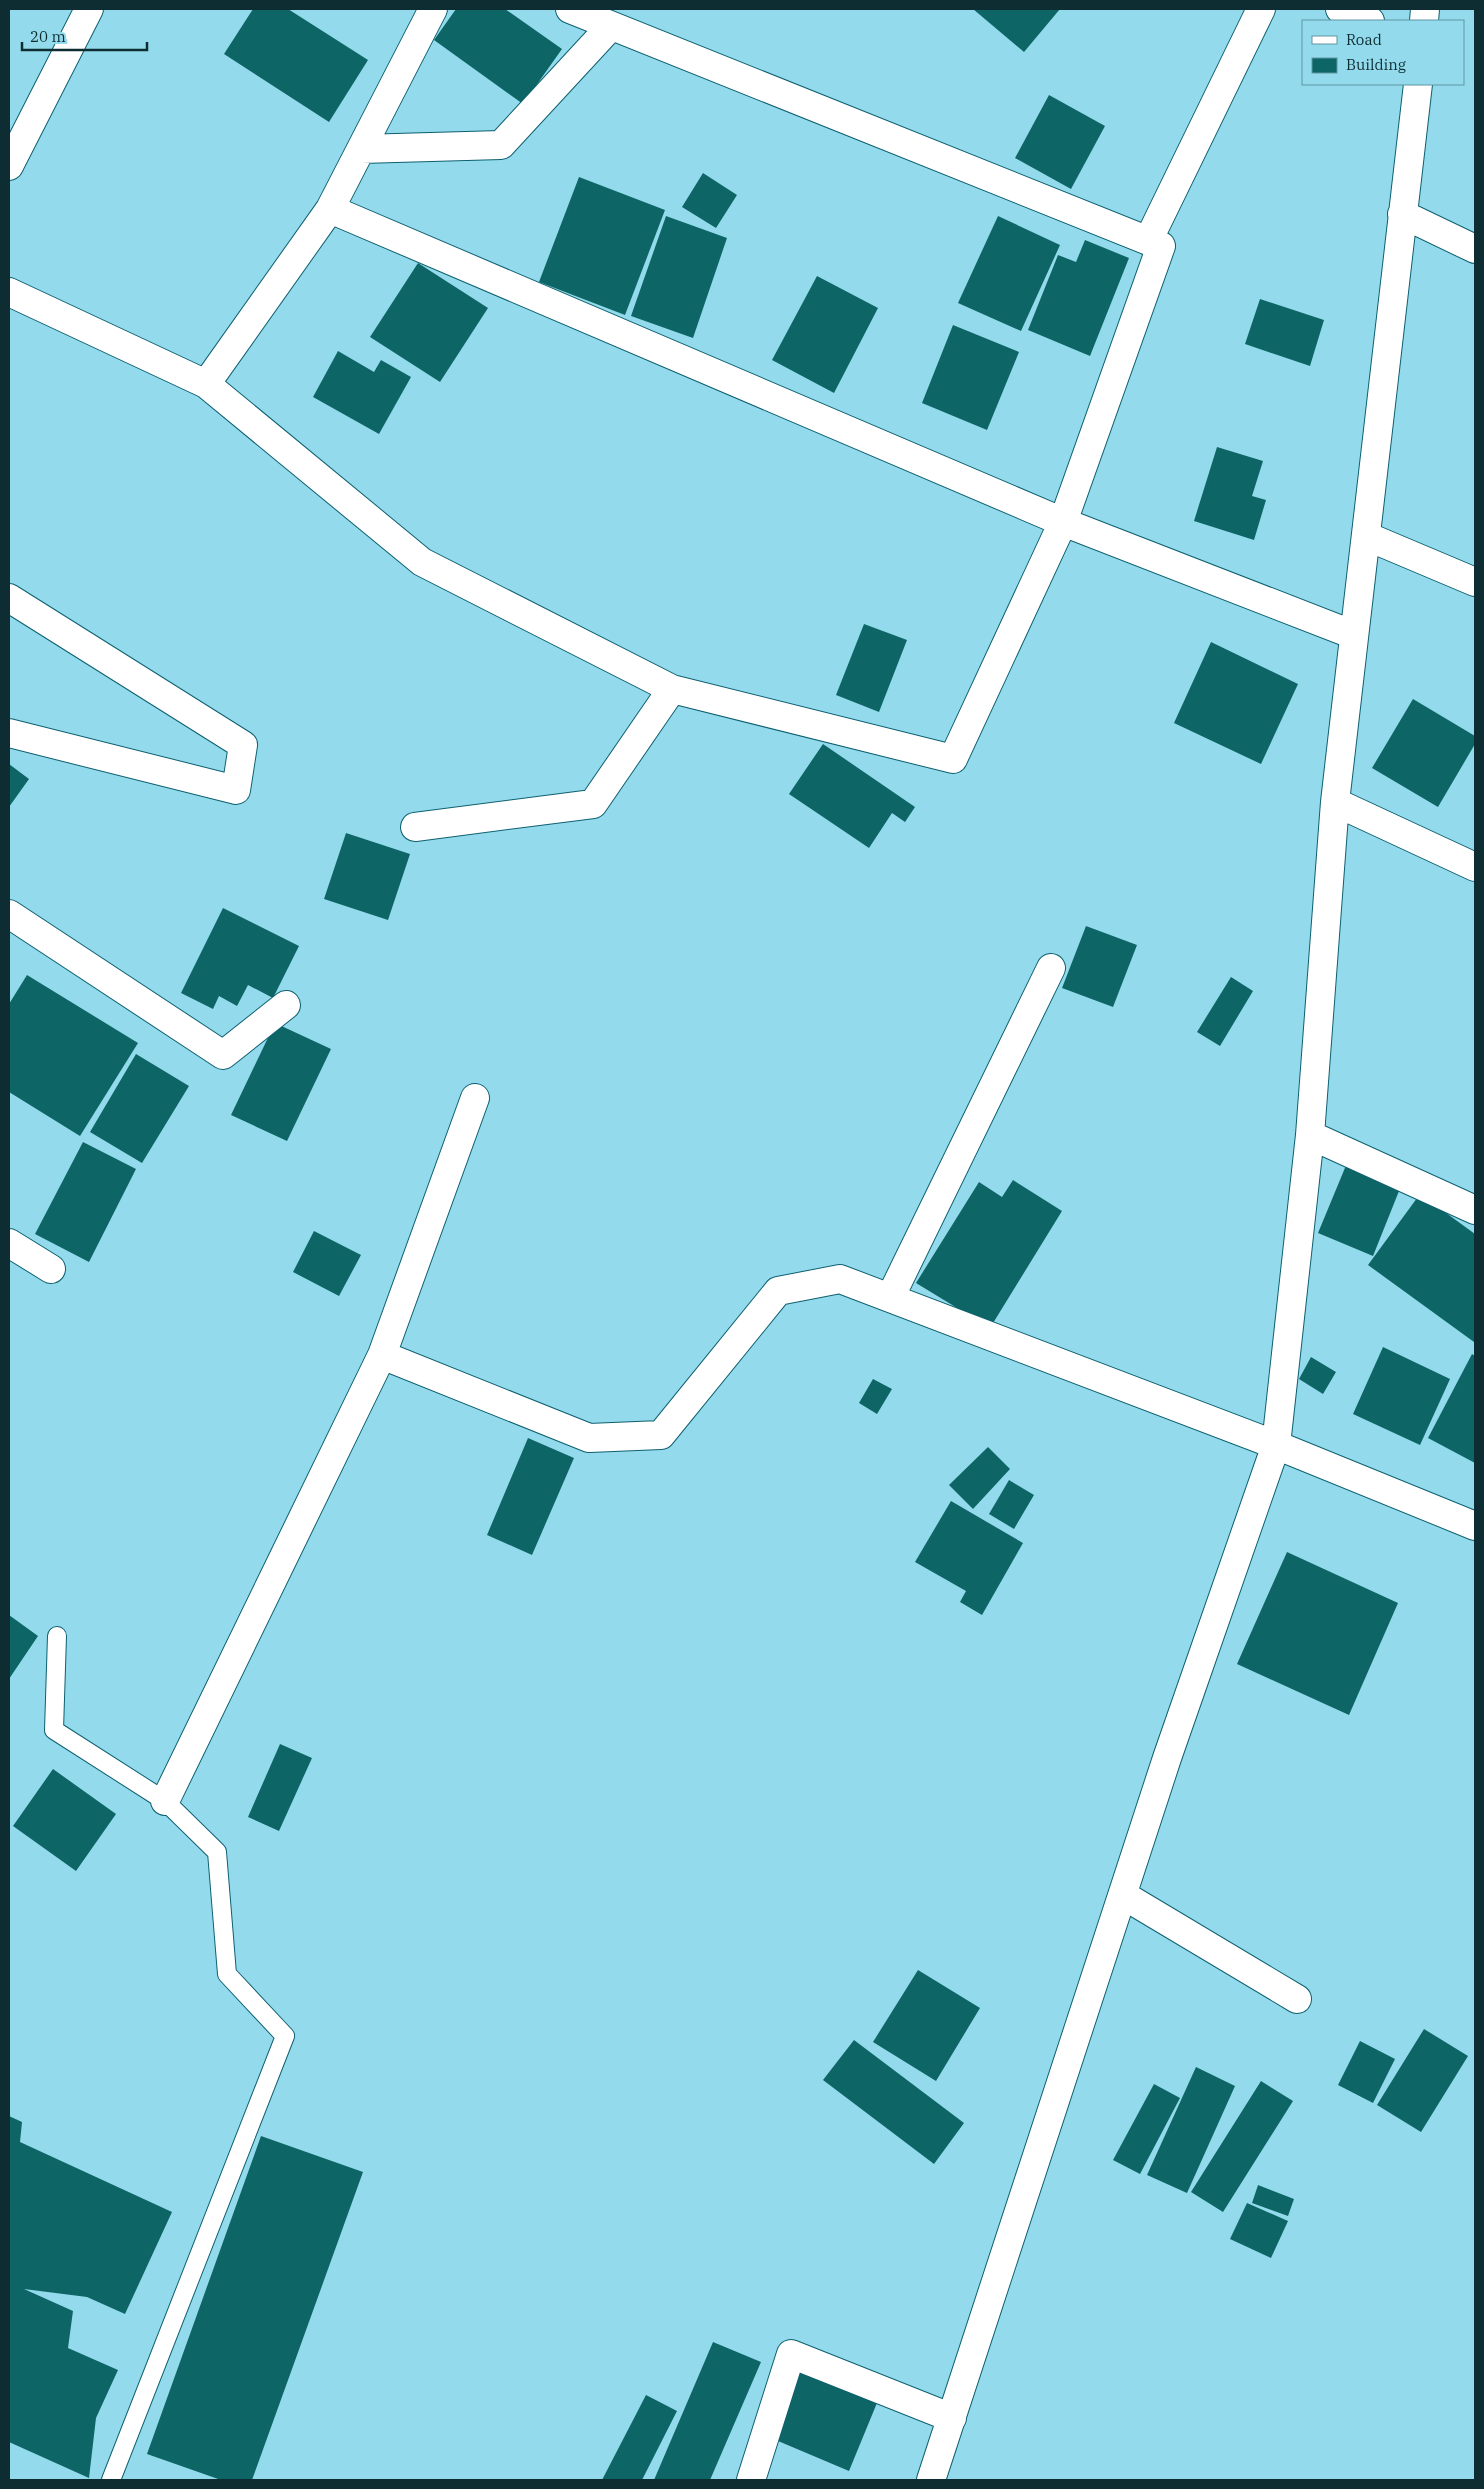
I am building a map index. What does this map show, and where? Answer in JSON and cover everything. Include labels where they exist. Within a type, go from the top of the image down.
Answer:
[{"type":"street","points":[[9,166],[89,9]]},
{"type":"street","points":[[206,384],[330,209],[433,9]]},
{"type":"street","points":[[9,292],[206,384],[422,562],[672,689],[953,760],[1063,522],[1161,246],[570,9]]},
{"type":"street","points":[[1148,241],[1260,9]]},
{"type":"street","points":[[1340,9],[1368,20]]},
{"type":"street","points":[[361,149],[501,145],[611,26]]},
{"type":"street","points":[[931,2480],[1167,1758],[1276,1445],[1310,1135],[1335,802],[1418,85]]},
{"type":"street","points":[[330,209],[1063,522],[1354,635]]},
{"type":"street","points":[[1402,214],[1475,249]]},
{"type":"street","points":[[1366,536],[1475,582]]},
{"type":"street","points":[[9,598],[243,745],[236,790],[9,733]]},
{"type":"street","points":[[415,828],[593,804],[672,689]]},
{"type":"street","points":[[1335,802],[1475,867]]},
{"type":"street","points":[[9,914],[223,1055],[286,1004]]},
{"type":"street","points":[[890,1298],[1051,968]]},
{"type":"street","points":[[165,1801],[382,1355],[475,1098]]},
{"type":"street","points":[[1310,1135],[1475,1210]]},
{"type":"street","points":[[9,1243],[51,1269]]},
{"type":"street","points":[[382,1355],[589,1438],[661,1435],[778,1291],[840,1279],[1276,1445],[1475,1526]]},
{"type":"street","points":[[1123,1895],[1297,1999]]},
{"type":"street","points":[[750,2480],[791,2354],[952,2418]]},
{"type":"lane","points":[[57,1636],[54,1730],[165,1801],[217,1852],[227,1974],[285,2036],[111,2480]]},
{"type":"building","points":[[253,9],[288,9],[368,60],[329,122],[224,54]]},
{"type":"building","points":[[456,9],[505,9],[562,49],[523,104],[434,40]]},
{"type":"building","points":[[973,9],[1060,9],[1024,52]]},
{"type":"building","points":[[1049,95],[1105,126],[1071,189],[1015,158]]},
{"type":"building","points":[[703,173],[737,195],[716,228],[682,207]]},
{"type":"building","points":[[579,177],[665,210],[625,315],[539,282]]},
{"type":"building","points":[[666,216],[727,238],[693,338],[631,316]]},
{"type":"building","points":[[998,216],[1060,245],[1021,331],[958,303]]},
{"type":"building","points":[[1085,240],[1129,258],[1090,356],[1028,330],[1058,255],[1076,262]]},
{"type":"building","points":[[418,263],[488,308],[440,382],[370,337]]},
{"type":"building","points":[[817,276],[878,308],[834,393],[772,360]]},
{"type":"building","points":[[1260,299],[1324,320],[1310,366],[1245,344]]},
{"type":"building","points":[[953,325],[1019,352],[987,430],[922,403]]},
{"type":"building","points":[[338,351],[374,372],[381,360],[411,377],[379,434],[313,397]]},
{"type":"building","points":[[1217,447],[1263,461],[1252,496],[1266,500],[1254,540],[1194,521]]},
{"type":"building","points":[[864,624],[907,640],[879,712],[836,695]]},
{"type":"building","points":[[1211,642],[1298,684],[1261,764],[1174,723]]},
{"type":"building","points":[[1413,699],[1475,736],[1475,744],[1438,807],[1372,768]]},
{"type":"building","points":[[823,744],[915,807],[905,822],[892,813],[869,848],[789,794]]},
{"type":"building","points":[[9,764],[29,779],[9,807]]},
{"type":"building","points":[[346,833],[410,854],[388,920],[324,899]]},
{"type":"building","points":[[223,908],[299,946],[273,998],[248,985],[237,1006],[219,996],[213,1009],[181,993]]},
{"type":"building","points":[[1086,926],[1137,945],[1113,1007],[1062,988]]},
{"type":"building","points":[[27,975],[138,1043],[80,1136],[9,1092],[9,1004]]},
{"type":"building","points":[[1231,977],[1253,991],[1220,1046],[1197,1032]]},
{"type":"building","points":[[275,1023],[331,1049],[287,1141],[231,1115]]},
{"type":"building","points":[[136,1054],[189,1086],[142,1163],[90,1132]]},
{"type":"building","points":[[83,1142],[136,1169],[89,1262],[35,1234]]},
{"type":"building","points":[[1347,1163],[1401,1186],[1373,1256],[1318,1233]]},
{"type":"building","points":[[1013,1180],[1062,1211],[990,1328],[916,1283],[979,1182],[1002,1197]]},
{"type":"building","points":[[1420,1194],[1475,1234],[1474,1342],[1368,1265]]},
{"type":"building","points":[[314,1231],[361,1255],[339,1296],[293,1272]]},
{"type":"building","points":[[1383,1347],[1450,1379],[1420,1445],[1353,1414]]},
{"type":"building","points":[[1472,1354],[1475,1356],[1475,1463],[1428,1438]]},
{"type":"building","points":[[1311,1357],[1336,1372],[1323,1394],[1299,1379]]},
{"type":"building","points":[[873,1379],[892,1389],[877,1414],[859,1403]]},
{"type":"building","points":[[528,1438],[574,1458],[532,1555],[487,1535]]},
{"type":"building","points":[[988,1447],[1010,1469],[973,1509],[949,1485]]},
{"type":"building","points":[[1009,1480],[1034,1495],[1014,1529],[989,1514]]},
{"type":"building","points":[[951,1501],[1023,1543],[982,1615],[960,1602],[966,1591],[915,1562]]},
{"type":"building","points":[[1287,1552],[1398,1603],[1349,1715],[1237,1664]]},
{"type":"building","points":[[9,1615],[38,1636],[9,1679]]},
{"type":"building","points":[[280,1744],[312,1758],[279,1831],[248,1817]]},
{"type":"building","points":[[53,1769],[116,1814],[76,1871],[13,1826]]},
{"type":"building","points":[[918,1970],[980,2008],[936,2081],[873,2042]]},
{"type":"building","points":[[1424,2029],[1468,2056],[1421,2132],[1377,2105]]},
{"type":"building","points":[[854,2040],[964,2123],[934,2164],[823,2080]]},
{"type":"building","points":[[1360,2041],[1395,2059],[1373,2103],[1338,2085]]},
{"type":"building","points":[[1196,2067],[1235,2086],[1187,2193],[1147,2175]]},
{"type":"building","points":[[1261,2081],[1293,2101],[1223,2212],[1191,2192]]},
{"type":"building","points":[[1154,2084],[1180,2098],[1140,2174],[1113,2160]]},
{"type":"building","points":[[9,2116],[22,2122],[20,2142],[172,2212],[125,2314],[87,2297],[24,2289],[73,2311],[68,2348],[118,2370],[96,2418],[89,2478],[9,2442]]},
{"type":"building","points":[[261,2136],[363,2172],[252,2480],[221,2480],[147,2454]]},
{"type":"building","points":[[1258,2185],[1294,2199],[1288,2216],[1252,2203]]},
{"type":"building","points":[[1247,2203],[1288,2221],[1271,2258],[1230,2239]]},
{"type":"building","points":[[713,2342],[761,2362],[710,2480],[654,2480]]},
{"type":"building","points":[[801,2365],[879,2398],[849,2471],[771,2438]]},
{"type":"building","points":[[646,2395],[677,2411],[642,2480],[602,2480]]}]
